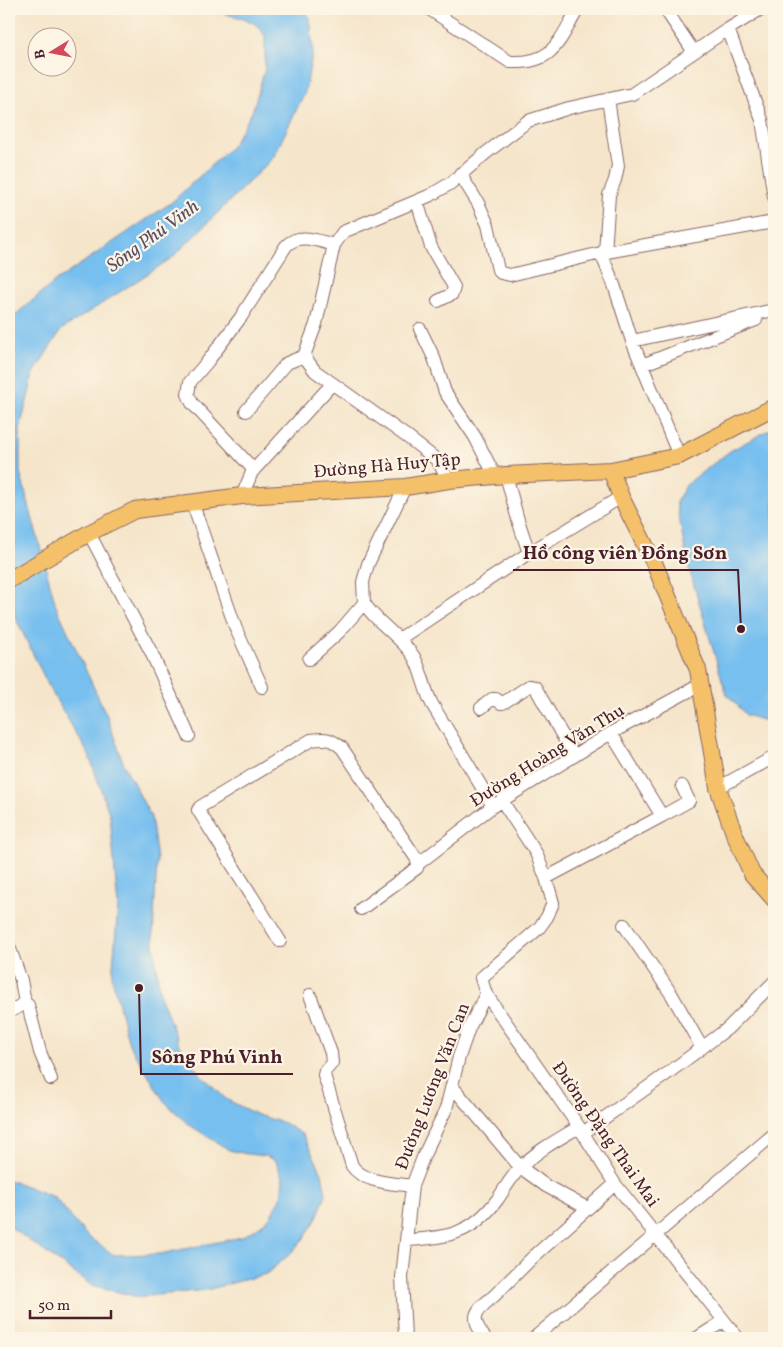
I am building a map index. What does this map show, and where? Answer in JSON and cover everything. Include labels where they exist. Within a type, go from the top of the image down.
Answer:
[{"type":"main road","name":"Đường Hà Huy Tập","points":[[9,580],[89,533],[135,510],[242,496],[405,487],[449,480],[611,470],[679,456],[774,407]]},
{"type":"main road","points":[[611,470],[621,497],[655,565],[698,670],[718,788],[734,834],[752,874],[773,894]]},
{"type":"street","points":[[429,9],[510,62],[525,63],[543,58],[555,49],[578,9]]},
{"type":"street","points":[[665,9],[694,52]]},
{"type":"street","points":[[246,411],[287,363],[304,356],[316,324],[334,245],[343,232],[417,201],[450,183],[528,121],[569,108],[632,94],[753,11]]},
{"type":"street","points":[[728,29],[762,120],[774,197]]},
{"type":"street","points":[[608,99],[618,166],[609,195],[603,252],[632,341],[679,456]]},
{"type":"street","points":[[460,174],[478,203],[488,225],[496,261],[501,273],[510,275],[603,252],[774,222]]},
{"type":"street","points":[[417,201],[431,247],[454,287],[452,294],[438,301]]},
{"type":"street","points":[[254,470],[192,402],[188,394],[190,382],[241,317],[286,246],[292,240],[304,238],[334,245]]},
{"type":"street","points":[[632,341],[774,312]]},
{"type":"street","points":[[642,365],[774,312]]},
{"type":"street","points":[[420,329],[434,358],[445,392],[501,476],[529,553]]},
{"type":"street","points":[[304,356],[315,371],[438,460],[449,480]]},
{"type":"street","points":[[242,496],[254,470],[332,384]]},
{"type":"street","points":[[309,659],[339,632],[364,603],[363,582],[368,564],[405,487]]},
{"type":"street","points":[[399,639],[529,553],[621,497]]},
{"type":"street","points":[[192,502],[236,629],[262,687]]},
{"type":"street","points":[[89,533],[151,652],[189,736]]},
{"type":"street","name":"Đường Lương Văn Can","points":[[364,603],[413,656],[432,704],[497,803],[536,853],[553,903],[547,917],[539,928],[481,978],[486,994],[469,1028],[459,1057],[446,1109],[424,1155],[412,1186],[402,1277],[405,1338]]},
{"type":"street","name":"Đường Hoàng Văn Thụ","points":[[361,909],[417,868],[418,864],[497,803],[611,733],[700,685]]},
{"type":"street","points":[[481,708],[492,698],[501,703],[529,686],[535,687],[574,756]]},
{"type":"street","points":[[611,733],[662,816]]},
{"type":"street","points":[[280,941],[198,810],[299,746],[311,740],[326,738],[342,748],[416,858],[418,864]]},
{"type":"street","points":[[718,788],[774,757]]},
{"type":"street","points":[[546,878],[688,801],[682,786]]},
{"type":"street","points":[[624,925],[672,995],[702,1048]]},
{"type":"street","points":[[9,946],[21,980],[25,1003],[29,1008],[40,1052],[51,1079]]},
{"type":"street","points":[[407,1240],[442,1237],[465,1230],[474,1224],[490,1208],[520,1167],[536,1153],[581,1130],[702,1048],[727,1029],[774,982]]},
{"type":"street","name":"Đường Đặng Thai Mai","points":[[486,994],[581,1130],[615,1184],[738,1338]]},
{"type":"street","points":[[310,995],[331,1053],[332,1063],[324,1075],[352,1166],[362,1176],[412,1186]]},
{"type":"street","points":[[9,1012],[25,1003]]},
{"type":"street","points":[[452,1086],[520,1167],[546,1186],[588,1208]]},
{"type":"street","points":[[534,1338],[774,1134]]},
{"type":"street","points":[[485,1338],[477,1328],[475,1321],[481,1306],[615,1184]]},
{"type":"street","points":[[697,1338],[724,1321]]},
{"type":"water","points":[[209,9],[304,9],[310,18],[313,51],[305,92],[273,158],[172,258],[61,330],[34,373],[20,429],[20,472],[56,606],[107,716],[124,765],[151,817],[157,859],[153,937],[160,995],[179,1044],[199,1073],[226,1099],[257,1115],[284,1123],[303,1135],[322,1173],[326,1194],[316,1220],[304,1238],[290,1254],[266,1274],[206,1290],[138,1297],[91,1285],[9,1226],[9,1181],[54,1197],[87,1236],[114,1255],[160,1254],[242,1237],[260,1226],[271,1216],[281,1196],[283,1180],[276,1161],[266,1156],[229,1150],[188,1124],[164,1101],[129,1044],[112,978],[118,907],[110,816],[89,755],[50,689],[16,619],[9,595],[9,320],[56,281],[172,202],[232,146],[252,112],[265,69],[265,36],[258,26],[250,21]]},
{"type":"water","points":[[774,427],[774,719],[766,721],[746,715],[726,693],[688,565],[676,502],[687,484],[730,451]]},
{"type":"place","name":"Hồ công viên Đồng Sơn","points":[[741,629]]},
{"type":"place","name":"Sông Phú Vinh","points":[[139,988]]}]
